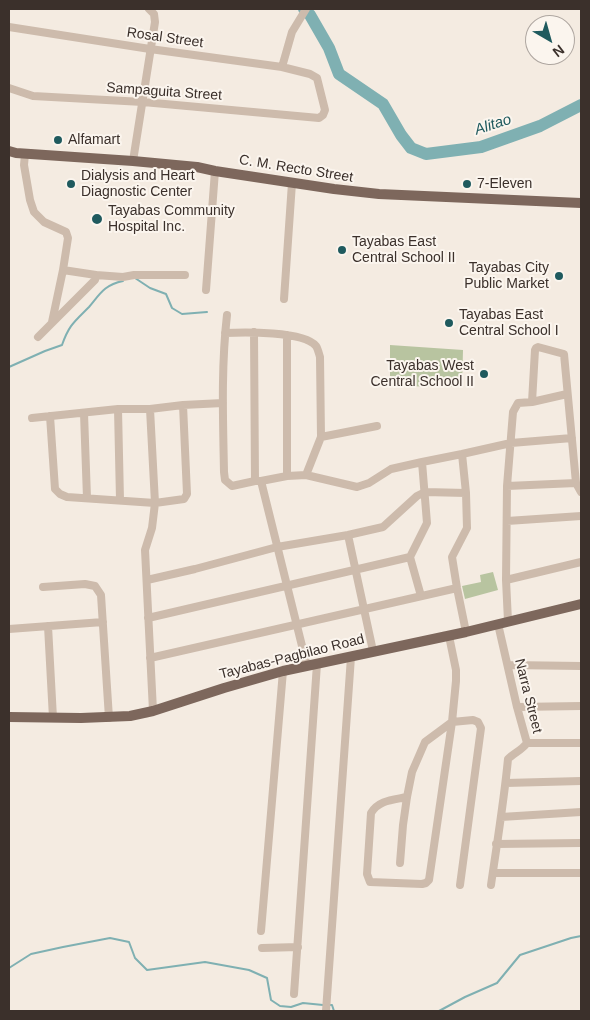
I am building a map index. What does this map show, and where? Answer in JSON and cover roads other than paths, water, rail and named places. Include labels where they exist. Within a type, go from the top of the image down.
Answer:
[{"type":"main road","name":"C. M. Recto Street","points":[[9,151],[25,154],[197,167],[292,183],[379,194],[581,203]]},
{"type":"main road","name":"Tayabas-Pagbilao Road","points":[[9,717],[109,718],[130,716],[153,711],[283,671],[449,636],[581,604]]},
{"type":"street","points":[[133,161],[155,22],[154,14],[149,9]]},
{"type":"street","points":[[282,67],[292,32],[306,9]]},
{"type":"street","name":"Rosal Street","points":[[9,27],[282,67],[310,74],[317,78],[325,110],[319,118]]},
{"type":"street","name":"Sampaguita Street","points":[[9,88],[33,96],[143,102],[319,118]]},
{"type":"street","points":[[25,154],[24,165],[34,212],[44,222],[66,232],[68,238],[52,322]]},
{"type":"street","points":[[206,290],[215,171]]},
{"type":"street","points":[[284,299],[292,183]]},
{"type":"street","points":[[63,270],[96,275],[185,275]]},
{"type":"street","points":[[38,336],[95,280],[96,275]]},
{"type":"street","points":[[227,315],[222,403],[224,472],[225,480],[232,486],[286,476],[306,475],[357,487],[369,483],[391,469],[510,443],[572,438]]},
{"type":"street","points":[[225,332],[287,335],[307,340],[316,346],[320,357],[321,437],[306,475]]},
{"type":"street","points":[[254,332],[258,481],[296,624],[312,665],[294,994]]},
{"type":"street","points":[[286,476],[287,335]]},
{"type":"street","points":[[532,402],[536,348],[564,354],[576,483],[581,492]]},
{"type":"street","points":[[508,621],[506,580],[507,486],[513,412],[518,403],[532,402],[567,394]]},
{"type":"street","points":[[32,418],[222,403]]},
{"type":"street","points":[[50,416],[55,489],[60,494],[67,497],[155,503],[184,499],[188,494],[183,405]]},
{"type":"street","points":[[150,409],[155,503],[152,528],[145,550],[153,711]]},
{"type":"street","points":[[118,410],[120,500]]},
{"type":"street","points":[[84,413],[87,498]]},
{"type":"street","points":[[321,437],[377,426]]},
{"type":"street","points":[[462,454],[467,528],[452,557],[466,632]]},
{"type":"street","points":[[421,596],[410,557],[427,523],[422,462]]},
{"type":"street","points":[[507,486],[576,483]]},
{"type":"street","points":[[147,580],[277,547],[383,527],[417,496],[425,492],[466,493]]},
{"type":"street","points":[[507,521],[581,516]]},
{"type":"street","points":[[348,535],[374,651]]},
{"type":"street","points":[[148,618],[410,557]]},
{"type":"street","points":[[506,580],[581,562]]},
{"type":"street","points":[[43,587],[86,584],[95,586],[101,595],[109,718]]},
{"type":"street","points":[[150,658],[457,588]]},
{"type":"street","points":[[9,629],[103,622]]},
{"type":"street","name":"Narra Street","points":[[491,885],[508,759],[523,749],[527,743],[498,624]]},
{"type":"street","points":[[48,626],[53,718]]},
{"type":"street","points":[[406,797],[382,802],[374,807],[370,813],[367,874],[370,882],[422,884],[429,880],[452,722],[456,681],[456,670],[449,636]]},
{"type":"street","points":[[326,1010],[351,656]]},
{"type":"street","points":[[508,666],[581,666]]},
{"type":"street","points":[[261,931],[283,671]]},
{"type":"street","points":[[517,707],[581,706]]},
{"type":"street","points":[[400,863],[406,797],[412,772],[425,742],[452,722],[473,720],[478,722],[481,728],[460,885]]},
{"type":"street","points":[[527,743],[581,743]]},
{"type":"street","points":[[506,783],[581,781]]},
{"type":"street","points":[[501,817],[581,812]]},
{"type":"street","points":[[496,844],[581,843]]},
{"type":"street","points":[[493,873],[581,872]]},
{"type":"street","points":[[262,948],[298,947]]},
{"type":"waterway","name":"Alitao","points":[[304,9],[310,15],[329,48],[339,74],[383,104],[411,148],[426,154],[481,147],[540,126],[581,105]]},
{"type":"waterway","points":[[135,278],[150,288],[166,294],[172,308],[182,314],[207,312]]},
{"type":"waterway","points":[[9,367],[62,345],[73,324],[100,294],[111,285],[123,281]]},
{"type":"waterway","points":[[439,1011],[497,983],[520,955],[581,936]]},
{"type":"waterway","points":[[9,968],[31,954],[110,938],[129,942],[135,958],[147,970],[205,962],[249,970],[267,978],[271,1000],[280,1006],[291,1007],[303,1003],[323,1005]]},
{"type":"waterway","points":[[328,1005],[332,1005],[334,1011]]},
{"type":"place","name":"Alfamart","points":[[58,140]]},
{"type":"place","name":"Dialysis and Heart Diagnostic Center","points":[[71,184]]},
{"type":"place","name":"7-Eleven","points":[[467,184]]},
{"type":"place","name":"Tayabas Community Hospital Inc.","points":[[97,219]]},
{"type":"place","name":"Tayabas East Central School II","points":[[342,250]]},
{"type":"place","name":"Tayabas City Public Market","points":[[559,276]]},
{"type":"place","name":"Tayabas East Central School I","points":[[449,323]]},
{"type":"place","name":"Tayabas West Central School II","points":[[484,374]]}]
